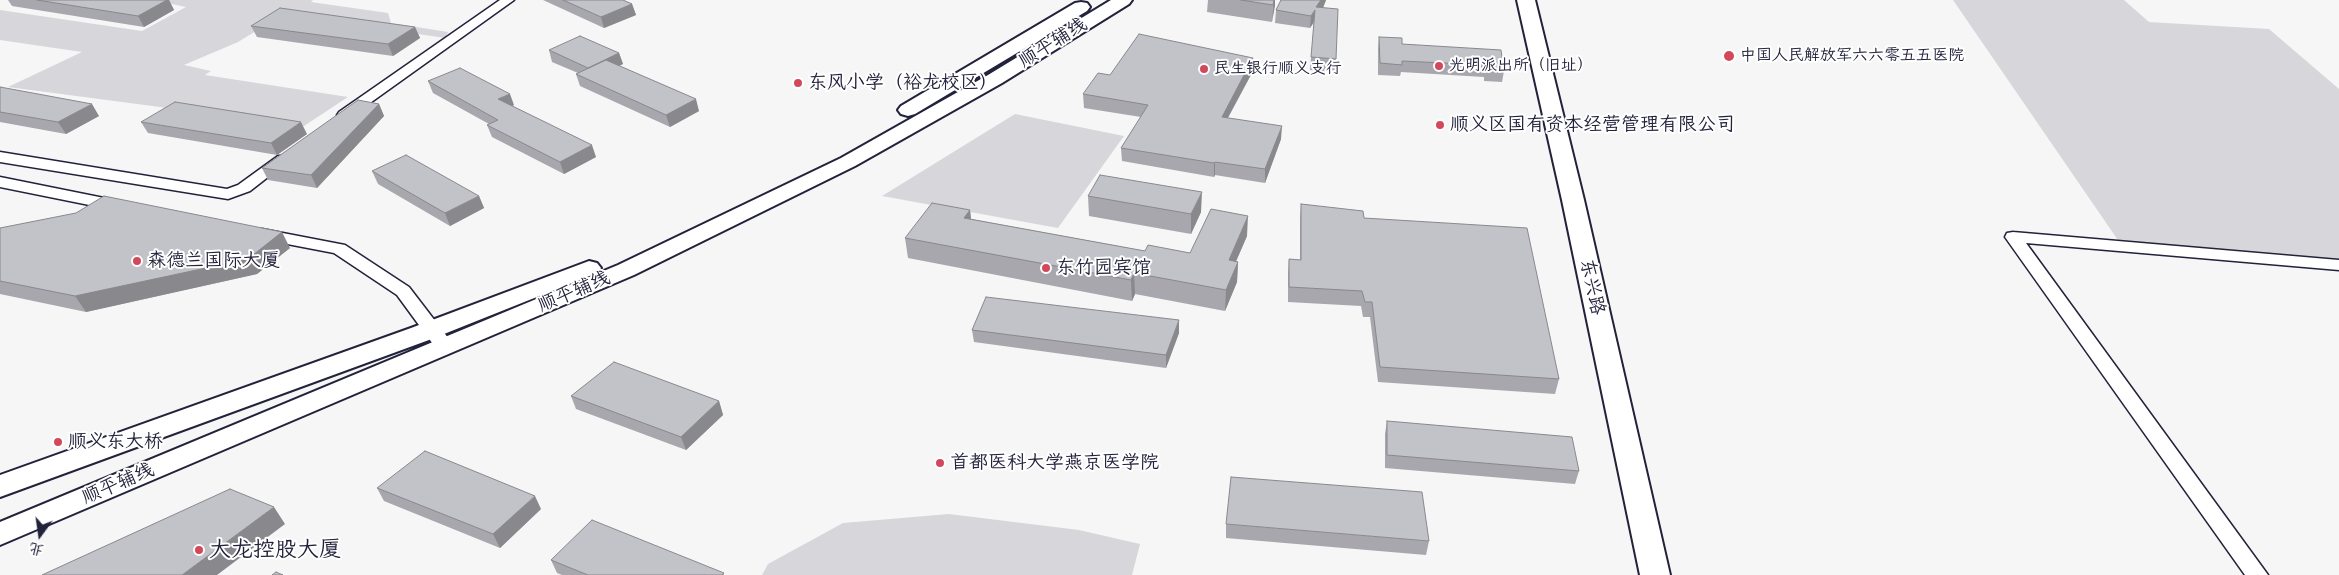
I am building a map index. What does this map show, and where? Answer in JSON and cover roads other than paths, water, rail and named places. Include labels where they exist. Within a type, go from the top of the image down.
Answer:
[{"type":"main road","name":"顺平辅线","points":[[0,534],[608,261],[850,144],[1093,0]]},
{"type":"main road","name":"顺平辅线","points":[[0,486],[438,338],[626,270],[848,162],[995,79],[1123,0]]},
{"type":"main road","name":"东兴路","points":[[1526,0],[1573,200],[1655,575]]},
{"type":"street","points":[[332,124],[508,0]]},
{"type":"street","points":[[0,157],[228,194],[244,188],[292,153]]},
{"type":"street","points":[[0,182],[136,209]]},
{"type":"street","points":[[242,230],[339,249],[403,291],[438,338]]},
{"type":"street","points":[[2257,575],[2013,237],[2339,266]]},
{"type":"place","name":"中国人民解放军六六零五五医院","points":[[1729,56]]},
{"type":"place","name":"光明派出所（旧址）","points":[[1439,66]]},
{"type":"place","name":"民生银行顺义支行","points":[[1204,69]]},
{"type":"place","name":"东风小学（裕龙校区）","points":[[798,83]]},
{"type":"place","name":"顺义区国有资本经营管理有限公司","points":[[1440,125]]},
{"type":"place","name":"森德兰国际大厦","points":[[137,261]]},
{"type":"place","name":"东竹园宾馆","points":[[1046,268]]},
{"type":"place","name":"顺义东大桥","points":[[58,442]]},
{"type":"place","name":"首都医科大学燕京医学院","points":[[940,463]]},
{"type":"place","name":"大龙控股大厦","points":[[199,550]]}]
